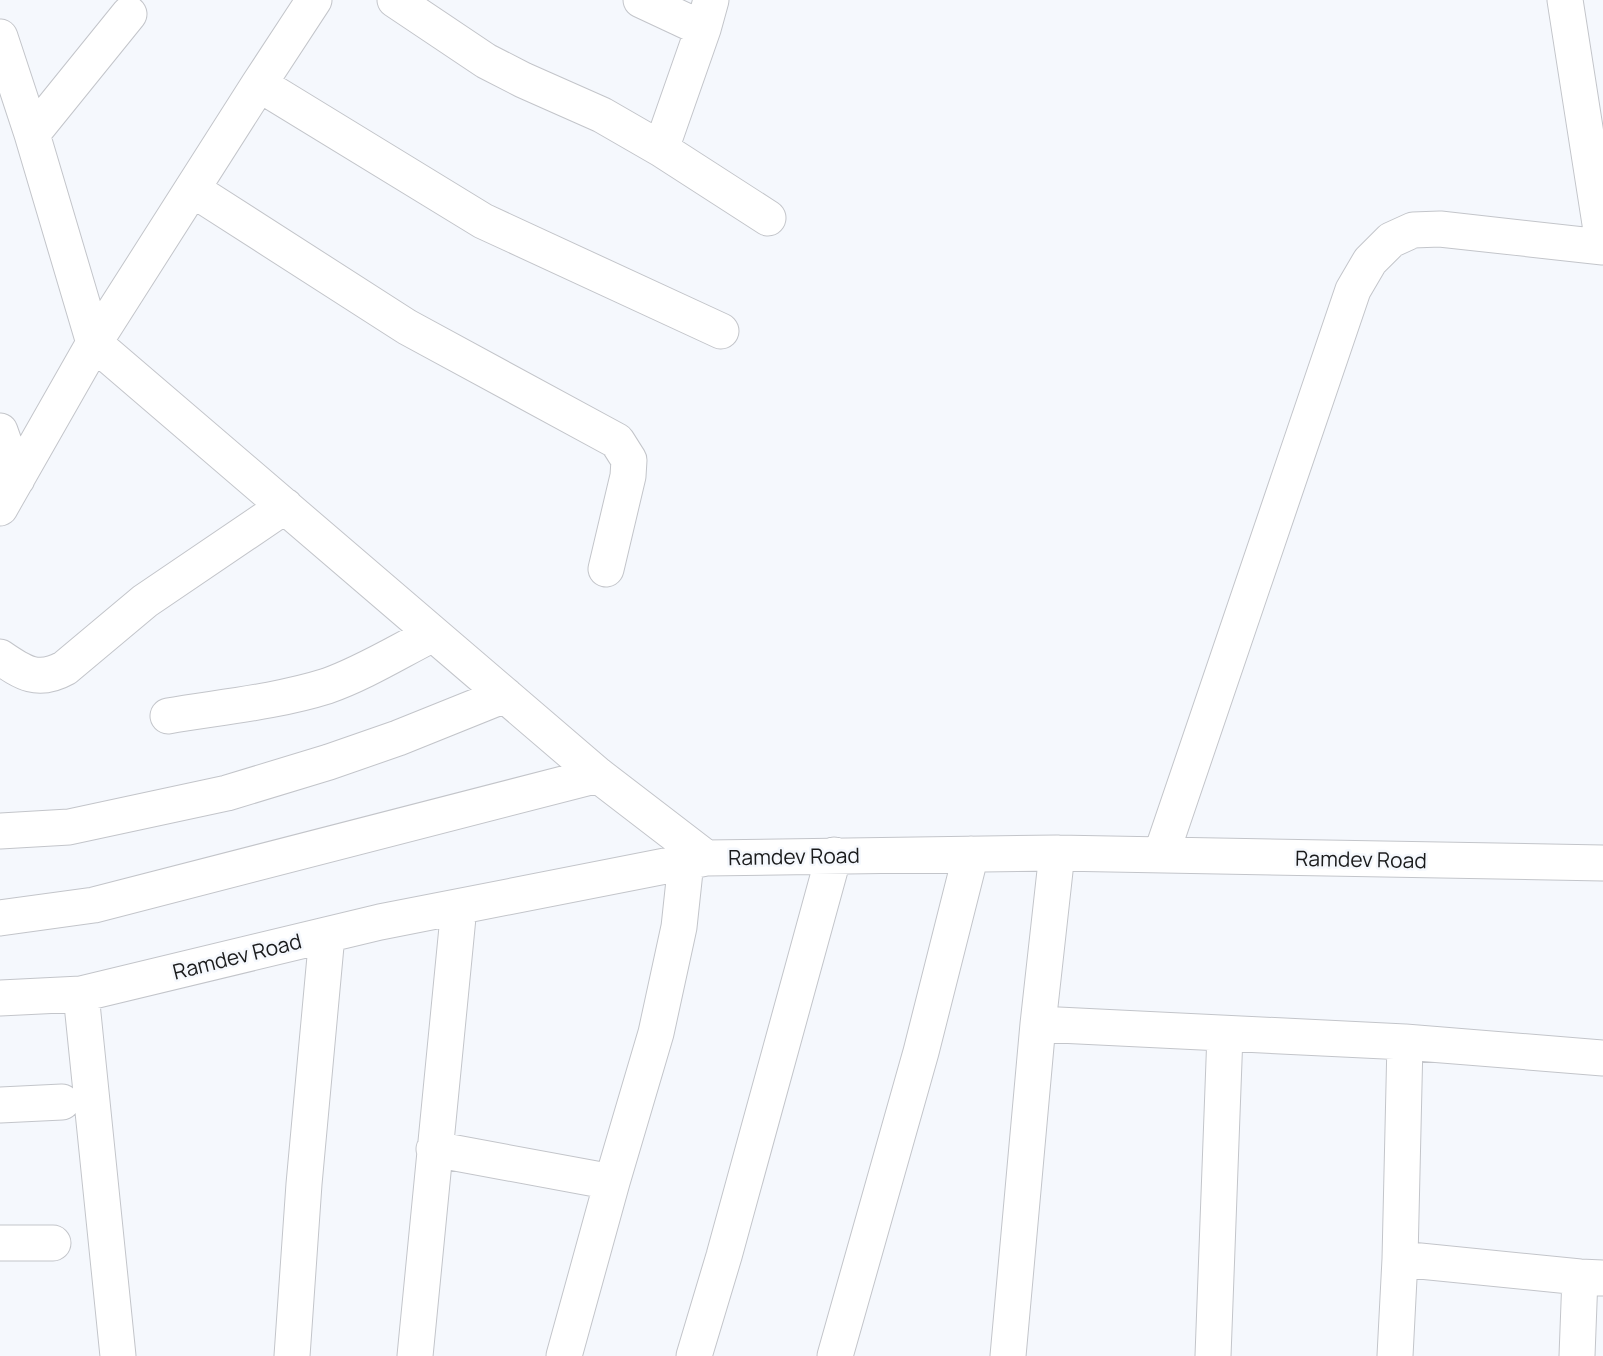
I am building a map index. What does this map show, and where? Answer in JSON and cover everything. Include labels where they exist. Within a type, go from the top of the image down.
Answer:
[{"type":"street","points":[[9,494],[94,343],[314,0]]},
{"type":"street","points":[[395,0],[486,61],[602,115],[661,149],[768,218]]},
{"type":"street","points":[[641,0],[707,15],[661,149]]},
{"type":"street","points":[[1160,855],[1353,290],[1370,261],[1391,240],[1413,230],[1440,229],[1603,245],[1565,0]]},
{"type":"street","points":[[32,134],[129,14]]},
{"type":"street","points":[[0,37],[32,134],[94,343],[696,860],[656,1032],[564,1356]]},
{"type":"street","points":[[259,84],[483,221],[721,331]]},
{"type":"street","points":[[191,189],[407,327],[617,441],[629,460],[628,476],[606,569]]},
{"type":"street","points":[[0,431],[9,494]]},
{"type":"street","points":[[0,657],[21,671],[38,676],[52,675],[65,668],[145,601],[285,506]]},
{"type":"street","points":[[168,716],[288,696],[329,685],[433,634]]},
{"type":"street","points":[[0,831],[69,827],[227,793],[398,738],[505,695]]},
{"type":"street","points":[[0,918],[94,905],[598,775]]},
{"type":"street","points":[[1008,1356],[1038,1024],[1057,853]]},
{"type":"street","name":"Ramdev Road","points":[[0,998],[81,994],[380,922],[696,860],[834,855],[1057,853],[1603,863]]},
{"type":"street","points":[[835,1356],[921,1052],[971,854]]},
{"type":"street","points":[[694,1356],[834,855]]},
{"type":"street","points":[[415,1356],[459,906]]},
{"type":"street","points":[[292,1356],[304,1184],[327,934]]},
{"type":"street","points":[[81,994],[118,1356]]},
{"type":"street","points":[[1038,1024],[1405,1042],[1603,1058]]},
{"type":"street","points":[[1213,1356],[1225,1034]]},
{"type":"street","points":[[1395,1356],[1405,1042]]},
{"type":"street","points":[[0,1105],[62,1102]]},
{"type":"street","points":[[434,1149],[612,1182]]},
{"type":"street","points":[[0,1243],[52,1243]]},
{"type":"street","points":[[1400,1259],[1592,1278],[1577,1356]]}]
